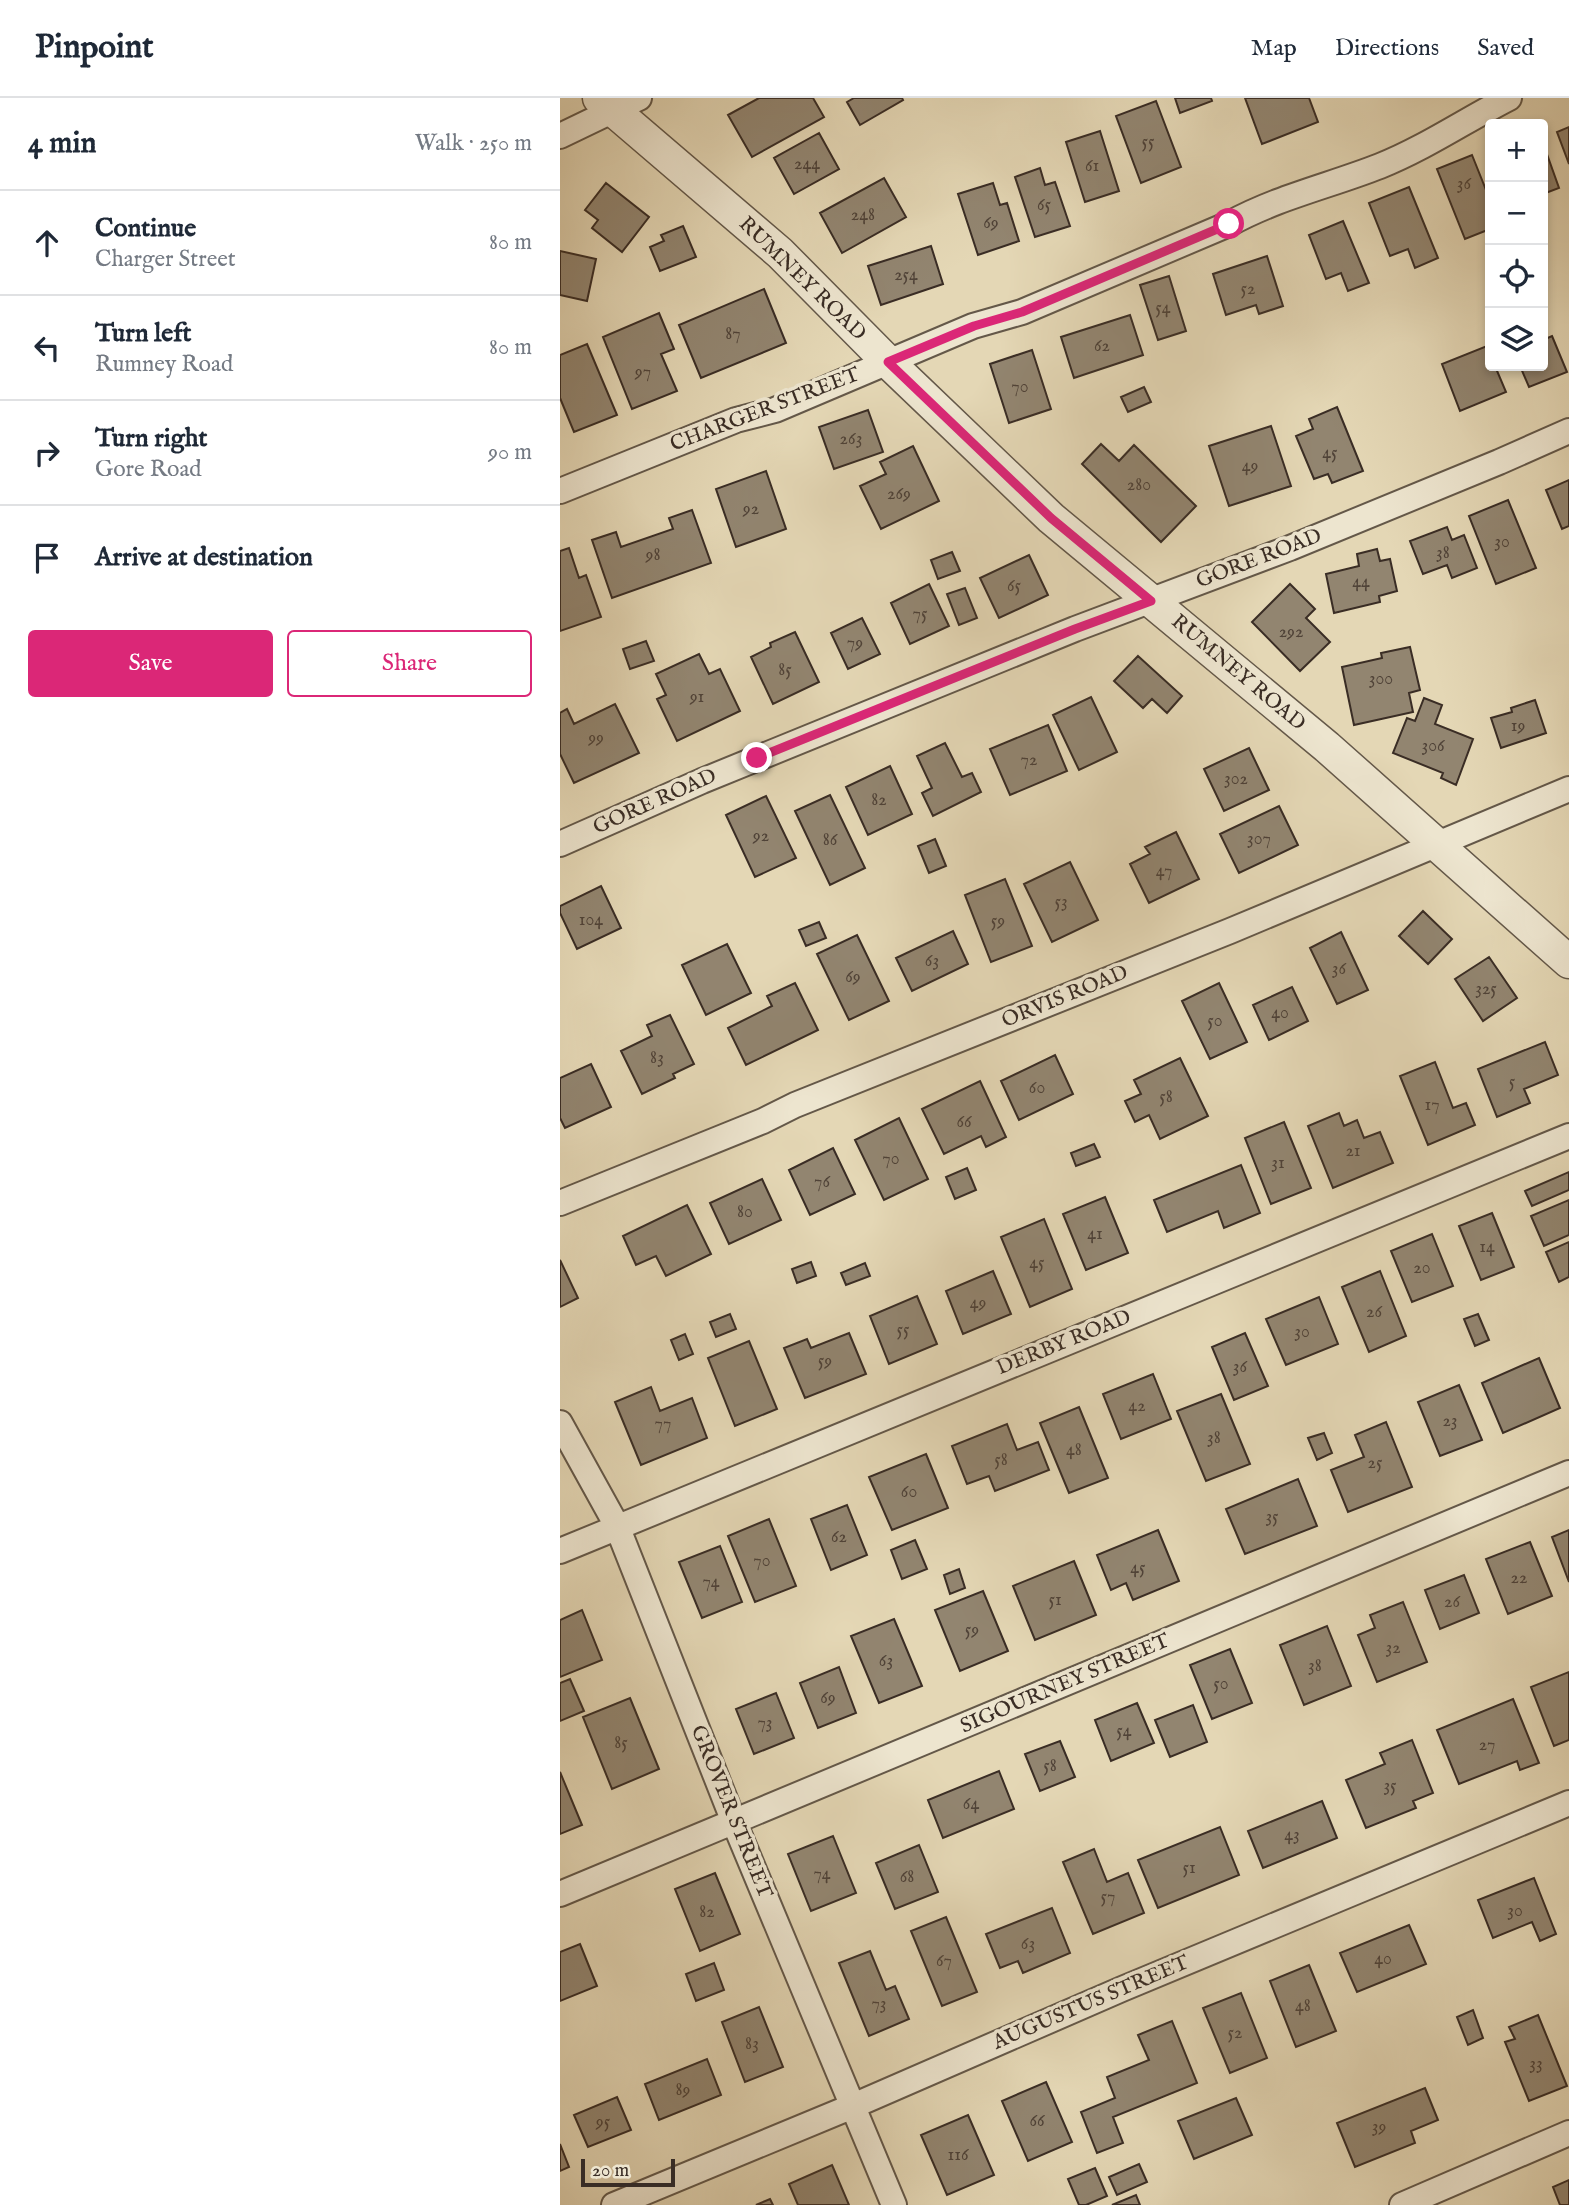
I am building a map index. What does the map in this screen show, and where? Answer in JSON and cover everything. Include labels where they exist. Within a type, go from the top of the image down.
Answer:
[{"type":"street","name":"CHARGER STREET","points":[[560,492],[736,420],[775,410],[974,326],[1022,312],[1229,224],[1258,208],[1381,166],[1509,98]]},
{"type":"street","name":"RUMNEY ROAD","points":[[617,102],[780,253],[888,362],[1051,518],[1318,740],[1569,962]]},
{"type":"street","points":[[560,136],[617,102]]},
{"type":"street","name":"GORE ROAD","points":[[560,844],[702,780],[1062,634],[1290,548],[1569,431]]},
{"type":"street","name":"ORVIS ROAD","points":[[560,1203],[763,1121],[808,1100],[1230,931],[1569,789]]},
{"type":"street","name":"DERBY ROAD","points":[[560,1551],[1569,1136]]},
{"type":"street","name":"GROVER STREET","points":[[560,1423],[617,1526],[734,1822],[894,2205]]},
{"type":"street","name":"SIGOURNEY STREET","points":[[560,1894],[1569,1472]]},
{"type":"street","name":"AUGUSTUS STREET","points":[[614,2205],[853,2106],[1135,1983],[1569,1803]]},
{"type":"street","points":[[1402,2205],[1569,2133]]},
{"type":"building","points":[[759,98],[813,98],[824,117],[752,157],[728,115]]},
{"type":"building","points":[[854,98],[903,100],[860,125],[847,102]]},
{"type":"building","points":[[1175,98],[1211,98],[1212,101],[1180,113]]},
{"type":"building","points":[[1245,98],[1309,98],[1318,122],[1262,144]]},
{"type":"building","points":[[1156,101],[1181,167],[1141,183],[1116,116]]},
{"type":"building","points":[[1569,127],[1569,164],[1557,132]]},
{"type":"building","points":[[1100,131],[1119,191],[1085,202],[1066,142]]},
{"type":"building","points":[[819,133],[839,169],[794,194],[774,158]]},
{"type":"building","points":[[1472,155],[1485,188],[1485,231],[1465,239],[1437,169]]},
{"type":"building","points":[[1548,157],[1559,188],[1548,192]]},
{"type":"building","points":[[1040,168],[1045,185],[1055,182],[1070,226],[1035,237],[1015,177]]},
{"type":"building","points":[[884,178],[906,217],[842,253],[820,213]]},
{"type":"building","points":[[606,183],[649,217],[622,252],[592,228],[598,220],[585,210]]},
{"type":"building","points":[[993,183],[1000,205],[1007,203],[1019,241],[978,255],[958,194]]},
{"type":"building","points":[[1409,187],[1438,258],[1415,268],[1408,249],[1390,256],[1369,203]]},
{"type":"building","points":[[1343,221],[1369,283],[1348,291],[1341,273],[1326,279],[1309,235]]},
{"type":"building","points":[[683,226],[696,257],[660,271],[650,247],[664,241],[661,235]]},
{"type":"building","points":[[931,246],[943,284],[881,305],[868,266]]},
{"type":"building","points":[[560,251],[596,259],[587,301],[560,295]]},
{"type":"building","points":[[1267,256],[1283,306],[1259,314],[1256,305],[1226,315],[1213,274]]},
{"type":"building","points":[[1169,276],[1186,331],[1158,340],[1140,285]]},
{"type":"building","points":[[764,289],[786,343],[701,378],[679,325]]},
{"type":"building","points":[[659,313],[674,349],[661,354],[677,391],[632,409],[603,337]]},
{"type":"building","points":[[1130,315],[1143,355],[1074,378],[1061,337]]},
{"type":"building","points":[[1552,336],[1567,372],[1529,387],[1522,371],[1548,371],[1548,338]]},
{"type":"building","points":[[587,344],[617,415],[574,432],[560,398],[560,355]]},
{"type":"building","points":[[1485,347],[1485,371],[1497,371],[1506,392],[1460,411],[1442,364]]},
{"type":"building","points":[[1032,350],[1051,409],[1009,423],[990,364]]},
{"type":"building","points":[[1144,387],[1151,402],[1128,412],[1121,397]]},
{"type":"building","points":[[1337,407],[1363,471],[1332,483],[1328,474],[1314,479],[1296,436],[1313,429],[1309,419]]},
{"type":"building","points":[[868,410],[883,452],[834,469],[819,427]]},
{"type":"building","points":[[1271,426],[1291,486],[1229,506],[1209,446]]},
{"type":"building","points":[[1101,444],[1119,461],[1134,445],[1196,506],[1161,542],[1082,464]]},
{"type":"building","points":[[913,446],[939,501],[881,529],[860,486],[886,474],[880,462]]},
{"type":"building","points":[[766,471],[786,529],[736,547],[716,489]]},
{"type":"building","points":[[1569,480],[1569,526],[1562,529],[1546,490]]},
{"type":"building","points":[[1508,500],[1536,568],[1496,584],[1469,516]]},
{"type":"building","points":[[692,510],[711,563],[612,598],[592,540],[616,532],[621,547],[673,529],[669,518]]},
{"type":"building","points":[[1447,527],[1452,540],[1464,535],[1477,568],[1452,578],[1447,565],[1423,574],[1410,541]]},
{"type":"building","points":[[569,548],[579,578],[586,575],[601,617],[560,631],[560,551]]},
{"type":"building","points":[[1377,549],[1380,561],[1390,559],[1397,591],[1379,596],[1380,602],[1334,613],[1326,574],[1359,566],[1357,554]]},
{"type":"building","points":[[952,552],[960,571],[938,579],[931,560]]},
{"type":"building","points":[[1029,555],[1048,595],[999,618],[980,578]]},
{"type":"building","points":[[929,584],[949,626],[910,644],[891,603]]},
{"type":"building","points":[[1290,584],[1315,609],[1306,618],[1330,642],[1300,671],[1252,622]]},
{"type":"building","points":[[965,588],[977,618],[959,625],[947,594]]},
{"type":"building","points":[[862,618],[880,654],[848,669],[831,633]]},
{"type":"building","points":[[795,632],[819,682],[773,704],[751,657],[771,647],[770,643]]},
{"type":"building","points":[[646,641],[654,661],[630,669],[623,649]]},
{"type":"building","points":[[1410,647],[1420,690],[1409,693],[1413,712],[1354,725],[1342,667],[1382,658],[1381,653]]},
{"type":"building","points":[[699,654],[709,674],[720,669],[740,711],[677,741],[657,699],[666,695],[656,674]]},
{"type":"building","points":[[1138,656],[1182,696],[1167,713],[1152,699],[1143,708],[1114,681]]},
{"type":"building","points":[[1091,697],[1117,752],[1079,770],[1053,715]]},
{"type":"building","points":[[1424,698],[1442,705],[1435,724],[1473,739],[1456,785],[1441,778],[1443,773],[1393,753],[1407,718],[1415,721]]},
{"type":"building","points":[[1535,700],[1546,733],[1501,748],[1491,718],[1512,712],[1511,708]]},
{"type":"building","points":[[615,704],[639,753],[574,783],[560,754],[560,713],[567,709],[574,724]]},
{"type":"building","points":[[1048,725],[1067,771],[1010,795],[990,749]]},
{"type":"building","points":[[945,743],[962,777],[972,773],[981,792],[933,816],[922,793],[932,788],[917,756]]},
{"type":"building","points":[[1249,748],[1269,790],[1224,811],[1204,769]]},
{"type":"building","points":[[890,766],[912,814],[868,835],[846,787]]},
{"type":"building","points":[[830,795],[865,868],[830,885],[795,811]]},
{"type":"building","points":[[766,796],[796,858],[755,877],[726,815]]},
{"type":"building","points":[[1279,806],[1298,845],[1239,873],[1220,834]]},
{"type":"building","points":[[1176,832],[1199,879],[1149,903],[1130,864],[1150,854],[1145,847]]},
{"type":"building","points":[[935,839],[946,866],[929,873],[918,846]]},
{"type":"building","points":[[1070,862],[1098,920],[1052,942],[1024,884]]},
{"type":"building","points":[[1005,879],[1032,946],[991,962],[965,895]]},
{"type":"building","points":[[601,886],[621,928],[577,949],[560,913],[560,906]]},
{"type":"building","points":[[1423,911],[1452,939],[1428,964],[1399,936]]},
{"type":"building","points":[[819,922],[826,938],[806,946],[799,930]]},
{"type":"building","points":[[953,931],[968,964],[912,991],[896,958]]},
{"type":"building","points":[[1341,932],[1368,990],[1337,1004],[1310,948]]},
{"type":"building","points":[[857,935],[889,1001],[849,1020],[817,954]]},
{"type":"building","points":[[727,944],[751,993],[706,1015],[682,965]]},
{"type":"building","points":[[1489,957],[1517,998],[1483,1021],[1455,979]]},
{"type":"building","points":[[795,983],[818,1030],[746,1065],[728,1028],[772,1006],[767,996]]},
{"type":"building","points":[[1219,983],[1247,1042],[1210,1059],[1182,1001]]},
{"type":"building","points":[[1292,987],[1308,1021],[1269,1040],[1253,1005]]},
{"type":"building","points":[[670,1015],[694,1064],[673,1074],[675,1078],[642,1094],[621,1051],[652,1036],[647,1025]]},
{"type":"building","points":[[1545,1042],[1558,1075],[1524,1089],[1530,1103],[1497,1117],[1478,1069]]},
{"type":"building","points":[[1055,1055],[1073,1094],[1019,1120],[1001,1081]]},
{"type":"building","points":[[1180,1058],[1208,1116],[1160,1139],[1149,1115],[1135,1122],[1125,1101],[1141,1094],[1134,1080]]},
{"type":"building","points":[[1435,1062],[1453,1108],[1466,1103],[1475,1125],[1428,1145],[1400,1076]]},
{"type":"building","points":[[591,1064],[611,1107],[565,1128],[560,1118],[560,1078]]},
{"type":"building","points":[[980,1081],[1006,1137],[986,1147],[981,1136],[944,1154],[922,1109]]},
{"type":"building","points":[[1339,1113],[1344,1126],[1357,1120],[1364,1138],[1380,1132],[1393,1163],[1333,1188],[1308,1126]]},
{"type":"building","points":[[899,1118],[928,1179],[884,1200],[855,1140]]},
{"type":"building","points":[[1284,1122],[1311,1188],[1271,1204],[1245,1138]]},
{"type":"building","points":[[1094,1144],[1100,1157],[1076,1166],[1071,1153]]},
{"type":"building","points":[[833,1148],[855,1194],[810,1215],[789,1170]]},
{"type":"building","points":[[1241,1165],[1260,1213],[1224,1228],[1218,1211],[1167,1232],[1154,1200]]},
{"type":"building","points":[[967,1168],[976,1190],[955,1199],[946,1177]]},
{"type":"building","points":[[1569,1172],[1569,1190],[1532,1206],[1525,1191]]},
{"type":"building","points":[[762,1179],[781,1220],[729,1244],[710,1203]]},
{"type":"building","points":[[1105,1197],[1128,1253],[1086,1270],[1063,1214]]},
{"type":"building","points":[[1569,1200],[1569,1235],[1544,1246],[1531,1216]]},
{"type":"building","points":[[687,1205],[711,1254],[666,1276],[656,1256],[636,1265],[623,1236]]},
{"type":"building","points":[[1492,1213],[1514,1267],[1481,1280],[1459,1226]]},
{"type":"building","points":[[1044,1219],[1072,1289],[1030,1307],[1001,1237]]},
{"type":"building","points":[[1432,1234],[1453,1286],[1412,1302],[1391,1251]]},
{"type":"building","points":[[1569,1242],[1569,1277],[1559,1282],[1546,1252]]},
{"type":"building","points":[[560,1260],[578,1298],[560,1307]]},
{"type":"building","points":[[811,1262],[816,1276],[797,1283],[792,1269]]},
{"type":"building","points":[[865,1263],[870,1276],[846,1285],[841,1273]]},
{"type":"building","points":[[993,1271],[1011,1314],[963,1334],[946,1291]]},
{"type":"building","points":[[1380,1271],[1406,1336],[1369,1352],[1342,1287]]},
{"type":"building","points":[[917,1296],[937,1344],[889,1364],[870,1316]]},
{"type":"building","points":[[1319,1297],[1338,1344],[1286,1365],[1266,1319]]},
{"type":"building","points":[[730,1314],[736,1329],[716,1337],[710,1322]]},
{"type":"building","points":[[1478,1314],[1489,1340],[1475,1346],[1464,1319]]},
{"type":"building","points":[[849,1333],[866,1374],[805,1398],[784,1348],[807,1339],[811,1348]]},
{"type":"building","points":[[1245,1333],[1268,1386],[1234,1400],[1212,1347]]},
{"type":"building","points":[[685,1334],[693,1354],[679,1360],[671,1340]]},
{"type":"building","points":[[749,1341],[777,1409],[735,1426],[708,1358]]},
{"type":"building","points":[[1539,1358],[1560,1408],[1503,1433],[1482,1383]]},
{"type":"building","points":[[1153,1374],[1171,1419],[1121,1439],[1103,1394]]},
{"type":"building","points":[[1459,1385],[1482,1440],[1440,1456],[1418,1402]]},
{"type":"building","points":[[651,1387],[660,1411],[692,1398],[707,1438],[641,1465],[615,1402]]},
{"type":"building","points":[[1221,1394],[1250,1464],[1206,1481],[1177,1411]]},
{"type":"building","points":[[1079,1407],[1108,1478],[1069,1493],[1040,1423]]},
{"type":"building","points":[[1386,1422],[1412,1487],[1348,1512],[1331,1470],[1364,1457],[1355,1435]]},
{"type":"building","points":[[1007,1424],[1017,1450],[1038,1442],[1049,1470],[995,1491],[989,1476],[967,1484],[952,1446]]},
{"type":"building","points":[[1324,1433],[1332,1453],[1317,1460],[1308,1438]]},
{"type":"building","points":[[926,1454],[948,1508],[892,1530],[869,1477]]},
{"type":"building","points":[[1298,1479],[1317,1526],[1245,1554],[1226,1509]]},
{"type":"building","points":[[847,1505],[867,1555],[831,1570],[811,1519]]},
{"type":"building","points":[[769,1519],[796,1586],[755,1602],[728,1536]]},
{"type":"building","points":[[1158,1530],[1179,1581],[1133,1600],[1126,1583],[1111,1590],[1097,1555]]},
{"type":"building","points":[[1569,1530],[1569,1582],[1552,1537]]},
{"type":"building","points":[[915,1540],[927,1569],[902,1579],[891,1550]]},
{"type":"building","points":[[1530,1542],[1552,1596],[1508,1614],[1486,1559]]},
{"type":"building","points":[[720,1546],[742,1602],[702,1618],[679,1562]]},
{"type":"building","points":[[1074,1561],[1096,1615],[1035,1640],[1013,1586]]},
{"type":"building","points":[[959,1569],[965,1588],[950,1594],[944,1575]]},
{"type":"building","points":[[1464,1575],[1479,1613],[1440,1629],[1425,1590]]},
{"type":"building","points":[[983,1591],[1008,1651],[960,1671],[935,1610]]},
{"type":"building","points":[[1403,1602],[1427,1662],[1377,1682],[1358,1635],[1375,1628],[1370,1615]]},
{"type":"building","points":[[582,1610],[602,1660],[560,1677],[560,1620]]},
{"type":"building","points":[[894,1619],[922,1686],[879,1703],[851,1636]]},
{"type":"building","points":[[1327,1626],[1351,1686],[1304,1705],[1280,1645]]},
{"type":"building","points":[[1230,1649],[1252,1703],[1212,1719],[1190,1665]]},
{"type":"building","points":[[839,1667],[856,1713],[818,1728],[800,1683]]},
{"type":"building","points":[[1569,1672],[1569,1740],[1554,1746],[1531,1687]]},
{"type":"building","points":[[570,1679],[584,1711],[560,1721],[560,1683]]},
{"type":"building","points":[[776,1693],[794,1738],[754,1754],[736,1709]]},
{"type":"building","points":[[630,1698],[659,1769],[612,1789],[583,1717]]},
{"type":"building","points":[[1513,1699],[1539,1763],[1520,1770],[1517,1761],[1459,1784],[1437,1730]]},
{"type":"building","points":[[1137,1703],[1154,1743],[1111,1761],[1095,1720]]},
{"type":"building","points":[[1193,1705],[1207,1742],[1170,1757],[1155,1720]]},
{"type":"building","points":[[1412,1740],[1433,1793],[1413,1801],[1416,1808],[1366,1828],[1346,1780],[1385,1764],[1380,1753]]},
{"type":"building","points":[[1060,1741],[1075,1777],[1040,1791],[1025,1754]]},
{"type":"building","points":[[999,1771],[1014,1809],[943,1838],[928,1800]]},
{"type":"building","points":[[560,1772],[582,1825],[560,1834]]},
{"type":"building","points":[[1322,1801],[1337,1838],[1263,1868],[1248,1831]]},
{"type":"building","points":[[1220,1827],[1239,1875],[1158,1908],[1138,1860]]},
{"type":"building","points":[[833,1836],[856,1893],[811,1911],[788,1854]]},
{"type":"building","points":[[919,1845],[938,1892],[895,1909],[876,1863]]},
{"type":"building","points":[[1094,1849],[1107,1882],[1128,1873],[1144,1913],[1093,1934],[1063,1862]]},
{"type":"building","points":[[715,1873],[740,1934],[700,1951],[675,1889]]},
{"type":"building","points":[[1534,1878],[1556,1934],[1540,1941],[1532,1922],[1493,1938],[1478,1900]]},
{"type":"building","points":[[1052,1908],[1070,1953],[1023,1973],[1018,1961],[1000,1968],[986,1934]]},
{"type":"building","points":[[946,1917],[977,1992],[942,2006],[911,1931]]},
{"type":"building","points":[[1409,1925],[1426,1964],[1357,1992],[1340,1953]]},
{"type":"building","points":[[580,1944],[597,1986],[560,2001],[560,1952]]},
{"type":"building","points":[[870,1951],[886,1990],[895,1986],[909,2019],[869,2036],[839,1963]]},
{"type":"building","points":[[714,1963],[724,1990],[696,2001],[686,1974]]},
{"type":"building","points":[[1309,1965],[1336,2031],[1296,2047],[1270,1981]]},
{"type":"building","points":[[1241,1993],[1267,2058],[1230,2073],[1203,2008]]},
{"type":"building","points":[[759,2007],[783,2067],[745,2082],[722,2022]]},
{"type":"building","points":[[1473,2010],[1483,2038],[1468,2045],[1457,2017]]},
{"type":"building","points":[[1538,2015],[1567,2086],[1529,2101],[1505,2042],[1515,2039],[1509,2027]]},
{"type":"building","points":[[1172,2021],[1197,2083],[1113,2117],[1123,2143],[1097,2153],[1081,2112],[1115,2098],[1107,2077],[1149,2060],[1138,2035]]},
{"type":"building","points":[[707,2059],[721,2095],[659,2120],[645,2084]]},
{"type":"building","points":[[1046,2082],[1072,2142],[1028,2161],[1002,2101]]},
{"type":"building","points":[[1425,2088],[1438,2120],[1411,2131],[1415,2143],[1355,2167],[1337,2123]]},
{"type":"building","points":[[617,2097],[631,2130],[588,2147],[574,2115]]},
{"type":"building","points":[[1236,2098],[1252,2135],[1194,2159],[1178,2121]]},
{"type":"building","points":[[968,2115],[994,2175],[947,2195],[921,2135]]},
{"type":"building","points":[[560,2144],[569,2167],[560,2171]]},
{"type":"building","points":[[1139,2164],[1147,2182],[1117,2195],[1109,2177]]},
{"type":"building","points":[[832,2165],[849,2205],[798,2205],[789,2184]]},
{"type":"building","points":[[1095,2168],[1107,2196],[1086,2205],[1079,2205],[1068,2179]]},
{"type":"building","points":[[1569,2180],[1569,2205],[1560,2205],[1553,2187]]},
{"type":"building","points":[[1136,2195],[1140,2205],[1112,2205]]},
{"type":"building","points":[[770,2199],[773,2205],[756,2205]]},
{"type":"route","points":[[757,758],[1075,629],[1151,601],[1051,518],[888,362],[974,326],[1022,312],[1229,224]]}]
